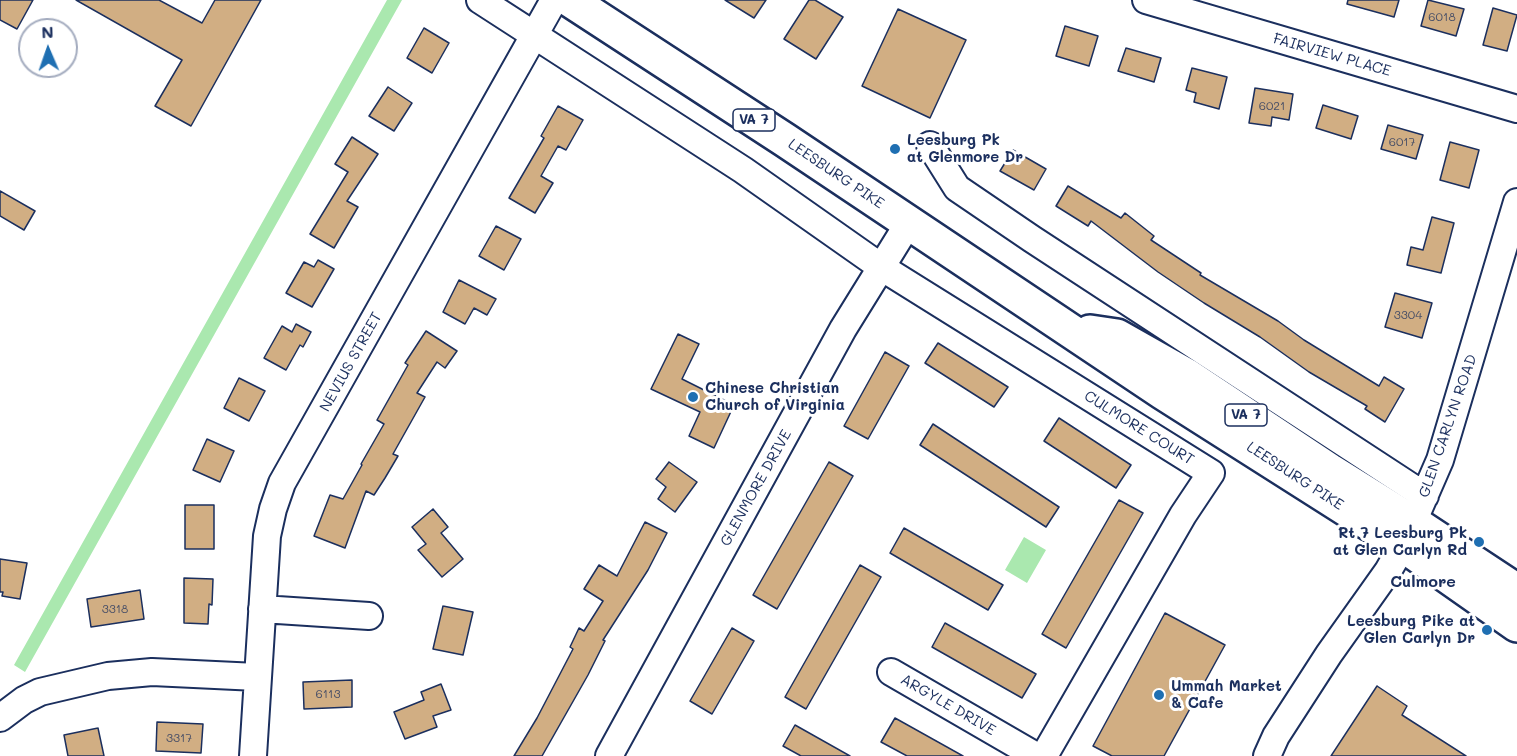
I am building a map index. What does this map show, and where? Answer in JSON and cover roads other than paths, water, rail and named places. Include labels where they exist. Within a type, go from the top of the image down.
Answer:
[{"type":"main road","name":"LEESBURG PIKE","points":[[570,0],[785,140],[1162,392],[1414,522],[1517,591]]},
{"type":"main road","name":"LEESBURG PIKE","points":[[1414,522],[1517,625]]},
{"type":"street","points":[[480,0],[743,170],[881,267]]},
{"type":"street","name":"NEVIUS STREET","points":[[253,756],[267,536],[282,483],[554,0]]},
{"type":"street","name":"FAIRVIEW PLACE","points":[[1146,0],[1517,109]]},
{"type":"street","points":[[930,145],[957,188],[1032,240],[1414,522]]},
{"type":"street","name":"GLEN CARLYN ROAD","points":[[1267,756],[1276,736],[1323,664],[1388,571],[1414,522],[1440,460],[1517,202]]},
{"type":"street","name":"GLENMORE DRIVE","points":[[609,756],[837,339],[908,224]]},
{"type":"street","name":"CULMORE COURT","points":[[881,267],[1210,473],[1183,515],[1044,756]]},
{"type":"street","points":[[262,609],[369,616]]},
{"type":"street","points":[[0,718],[24,700],[40,692],[117,675],[152,672],[257,677]]},
{"type":"street","name":"ARGYLE DRIVE","points":[[891,672],[1036,756]]},
{"type":"place","name":"Leesburg Pk at Glenmore Dr","points":[[895,149]]},
{"type":"place","name":"Chinese Christian Church of Virginia","points":[[693,397]]},
{"type":"place","name":"Rt 7 Leesburg Pk at Glen Carlyn Rd","points":[[1479,542]]},
{"type":"place","name":"Leesburg Pike at Glen Carlyn Dr","points":[[1487,630]]},
{"type":"place","name":"Ummah Market & Cafe","points":[[1159,695]]},
{"type":"district","name":"Culmore","points":[[1423,582]]}]
